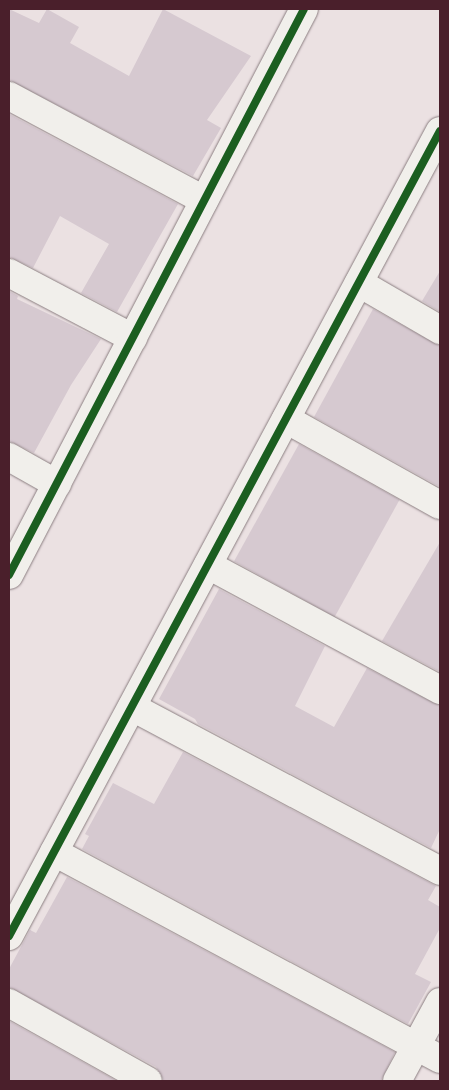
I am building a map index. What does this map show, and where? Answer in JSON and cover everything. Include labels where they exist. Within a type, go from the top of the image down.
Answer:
[{"type":"street","points":[[9,575],[304,9]]},
{"type":"street","points":[[9,96],[204,200]]},
{"type":"street","points":[[9,936],[440,133]]},
{"type":"street","points":[[9,272],[133,338]]},
{"type":"street","points":[[359,283],[440,330]]},
{"type":"street","points":[[286,419],[440,505]]},
{"type":"street","points":[[9,457],[57,484]]},
{"type":"street","points":[[208,565],[440,690]]},
{"type":"street","points":[[132,706],[440,871]]},
{"type":"street","points":[[54,852],[440,1058]]},
{"type":"street","points":[[397,1081],[440,1002]]},
{"type":"street","points":[[9,1003],[148,1081]]},
{"type":"building","points":[[9,9],[39,23],[47,9],[79,27],[70,43],[129,76],[163,9],[251,56],[207,120],[221,128],[193,176],[9,80]]},
{"type":"building","points":[[9,114],[178,204],[117,312],[81,293],[109,244],[60,216],[33,268],[9,257]]},
{"type":"building","points":[[440,271],[440,312],[422,301]]},
{"type":"building","points":[[9,291],[18,296],[17,299],[101,339],[71,385],[34,453],[9,441]]},
{"type":"building","points":[[373,309],[440,346],[440,487],[314,417]]},
{"type":"building","points":[[299,444],[400,500],[335,617],[234,561]]},
{"type":"building","points":[[440,542],[440,672],[382,641]]},
{"type":"building","points":[[219,589],[325,646],[295,706],[334,727],[367,668],[440,706],[440,829],[431,848],[198,724],[195,719],[159,699]]},
{"type":"building","points":[[183,752],[436,886],[428,900],[440,907],[440,928],[415,974],[431,982],[408,1024],[82,849],[89,836],[85,834],[113,783],[154,804]]},
{"type":"building","points":[[67,877],[395,1052],[381,1081],[164,1081],[156,1067],[9,987],[9,969],[30,930],[36,933]]},
{"type":"building","points":[[9,1021],[117,1081],[9,1081]]},
{"type":"cycle path","points":[[9,575],[304,9]]},
{"type":"cycle path","points":[[9,936],[440,131]]}]
